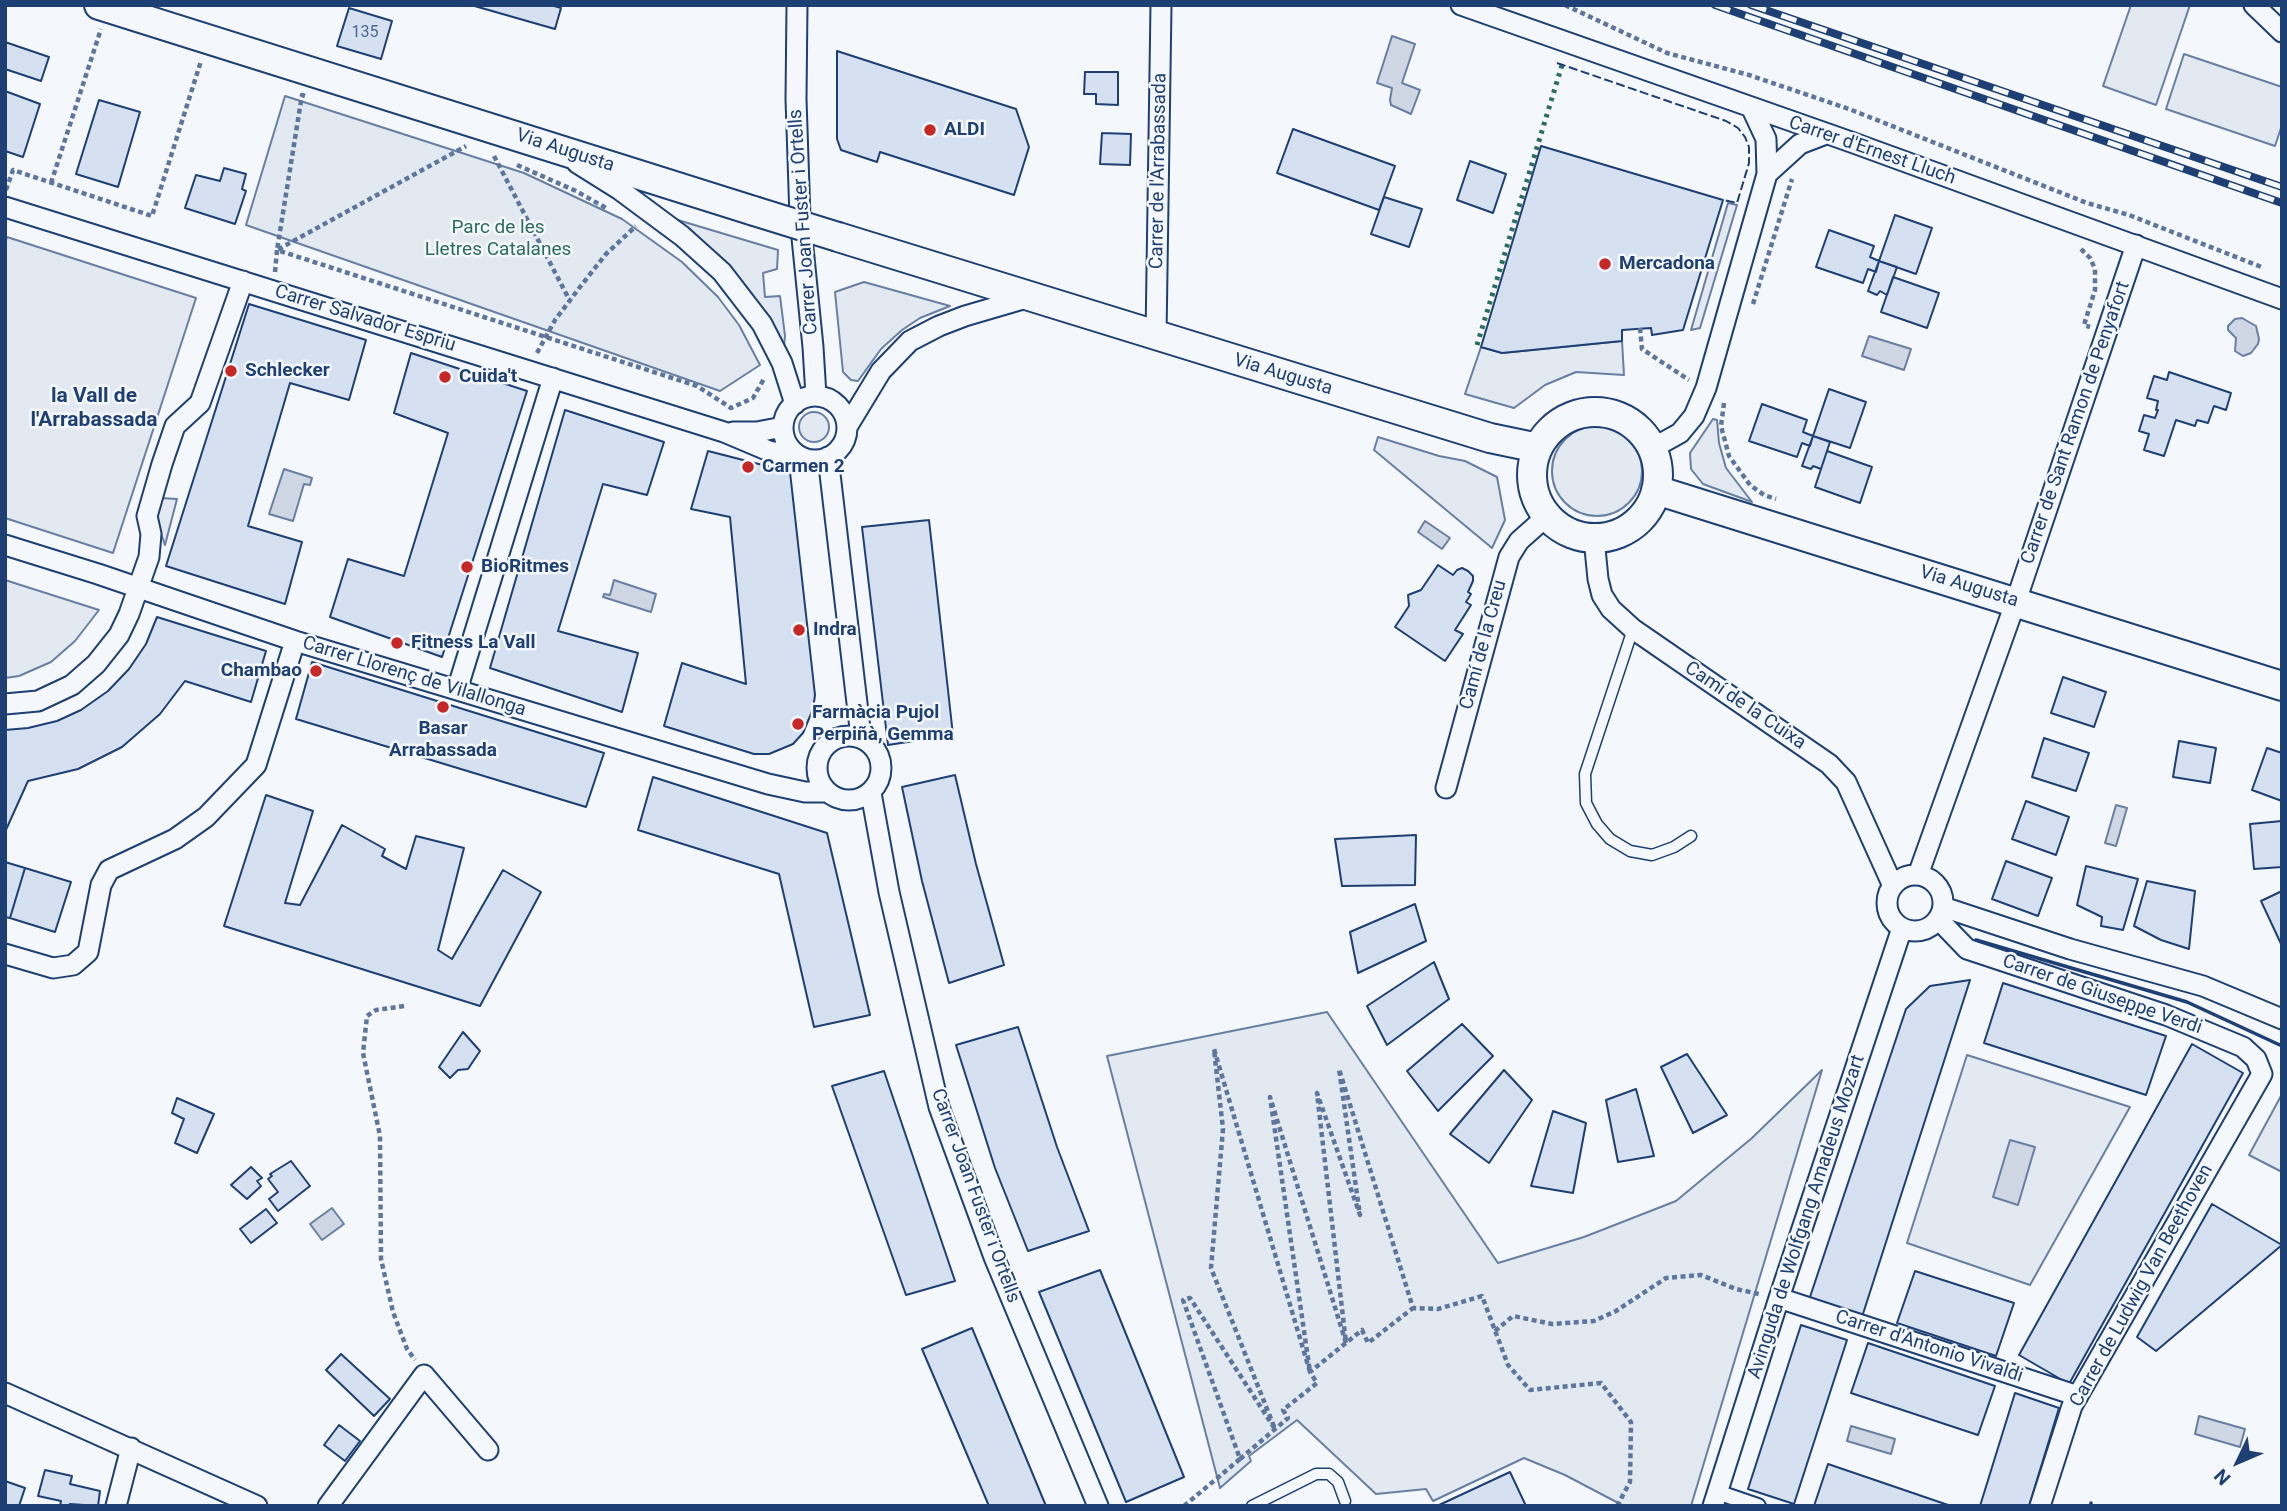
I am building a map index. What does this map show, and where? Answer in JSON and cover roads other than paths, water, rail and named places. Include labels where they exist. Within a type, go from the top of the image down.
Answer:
[{"type":"main road","name":"Via Augusta","points":[[112,8],[1156,336],[1490,438],[1538,448]]},
{"type":"main road","points":[[1586,412],[1601,412],[1630,422],[1643,433],[1653,448],[1657,460],[1654,499],[1641,519],[1619,534],[1594,538],[1573,534],[1554,523],[1538,502],[1533,488],[1533,462],[1538,448],[1552,428],[1563,419],[1586,412]]},
{"type":"main road","name":"Via Augusta","points":[[1656,490],[2282,686]]},
{"type":"street","name":"Carrer Joan Fuster i Ortells","points":[[797,5],[796,99],[800,218],[816,396]]},
{"type":"street","name":"Carrer de l'Arrabassada","points":[[1156,336],[1161,5]]},
{"type":"street","name":"Carrer d'Ernest Lluch","points":[[1461,5],[1588,48],[2282,299]]},
{"type":"street","points":[[2253,5],[2282,32]]},
{"type":"street","points":[[1653,448],[1680,433],[1693,416],[1706,387],[1768,174],[1766,139],[1752,109]]},
{"type":"street","points":[[1768,174],[1800,144],[1826,134]]},
{"type":"street","name":"Carrer Joan Fuster i Ortells","points":[[556,149],[620,190],[682,236],[722,272],[762,324],[782,363],[796,404]]},
{"type":"street","name":"Carrer Salvador Espriu","points":[[5,207],[724,432],[769,451],[799,456]]},
{"type":"street","name":"Carrer de Sant Ramon de Penyafort","points":[[1918,875],[2108,333],[2136,245]]},
{"type":"street","points":[[5,704],[38,701],[72,685],[96,664],[119,635],[149,557],[151,534],[147,516],[175,426],[200,403],[243,281]]},
{"type":"street","points":[[848,427],[844,414],[834,402],[816,396],[799,400],[785,417],[783,427],[791,450],[799,456],[816,460],[828,457],[841,448],[848,427],[881,371],[911,341],[965,316],[1030,297]]},
{"type":"street","points":[[457,690],[553,378]]},
{"type":"street","name":"Carrer Salvador Espriu","points":[[724,432],[757,432],[783,427]]},
{"type":"street","points":[[828,457],[861,737]]},
{"type":"street","name":"Camí de la Creu","points":[[1446,788],[1509,557],[1519,541],[1547,516]]},
{"type":"street","name":"Camí de la Cuixa","points":[[1594,538],[1602,595],[1616,615],[1829,764],[1846,782],[1893,886]]},
{"type":"street","name":"Carrer Llorenç de Vilallonga","points":[[5,545],[295,641],[457,690],[768,783],[805,792],[827,792]]},
{"type":"street","points":[[5,954],[53,968],[72,965],[88,952],[101,885],[109,870],[175,839],[206,817],[256,765],[295,641]]},
{"type":"street","points":[[842,737],[861,737],[874,748],[881,763],[881,775],[871,793],[860,799],[837,799],[820,783],[817,767],[823,749],[842,737]]},
{"type":"street","name":"Carrer Joan Fuster i Ortells","points":[[871,793],[889,892],[939,1107],[994,1257],[1098,1506]]},
{"type":"street","points":[[1918,875],[1927,878],[1940,890],[1940,913],[1922,930],[1902,928],[1891,917],[1887,901],[1893,886],[1909,876],[1918,875]]},
{"type":"street","points":[[1940,913],[2203,986],[2282,1019]]},
{"type":"street","name":"Carrer de Giuseppe Verdi","points":[[1940,913],[1968,949],[2166,1015],[2243,1047],[2256,1059],[2262,1074]]},
{"type":"street","name":"Avinguda de Wolfgang Amadeus Mozart","points":[[1715,1499],[1902,928]]},
{"type":"street","name":"Carrer de Ludwig Van Beethoven","points":[[2040,1506],[2072,1406],[2262,1074]]},
{"type":"street","name":"Carrer d'Antonio Vivaldi","points":[[1779,1298],[2078,1396]]},
{"type":"street","points":[[328,1506],[424,1375],[488,1450]]},
{"type":"street","points":[[5,1392],[257,1506]]},
{"type":"street","points":[[116,1506],[131,1448]]},
{"type":"street","points":[[1715,1499],[1758,1506]]},
{"type":"lane","points":[[1633,629],[1585,774],[1586,803],[1597,824],[1610,839],[1630,851],[1652,855],[1674,847],[1691,836]]},
{"type":"lane","points":[[1252,1506],[1317,1474],[1329,1474],[1338,1482],[1345,1500]]},
{"type":"railway","points":[[1715,5],[2282,203]]},
{"type":"railway","points":[[1751,5],[2282,187]]},
{"type":"place","name":"ALDI","points":[[930,130]]},
{"type":"place","name":"Mercadona","points":[[1605,264]]},
{"type":"place","name":"Schlecker","points":[[231,371]]},
{"type":"place","name":"Cuida't","points":[[445,377]]},
{"type":"place","name":"Carmen 2","points":[[748,467]]},
{"type":"place","name":"BioRitmes","points":[[467,567]]},
{"type":"place","name":"Indra","points":[[799,630]]},
{"type":"place","name":"Fitness La Vall","points":[[397,643]]},
{"type":"place","name":"Chambao","points":[[316,671]]},
{"type":"place","name":"Basar Arrabassada","points":[[443,707]]},
{"type":"place","name":"Farmàcia Pujol Perpiñà, Gemma","points":[[798,724]]},
{"type":"district","name":"la Vall de l'Arrabassada","points":[[94,409]]},
{"type":"park label","name":"Parc de les Lletres Catalanes","points":[[498,239]]}]
